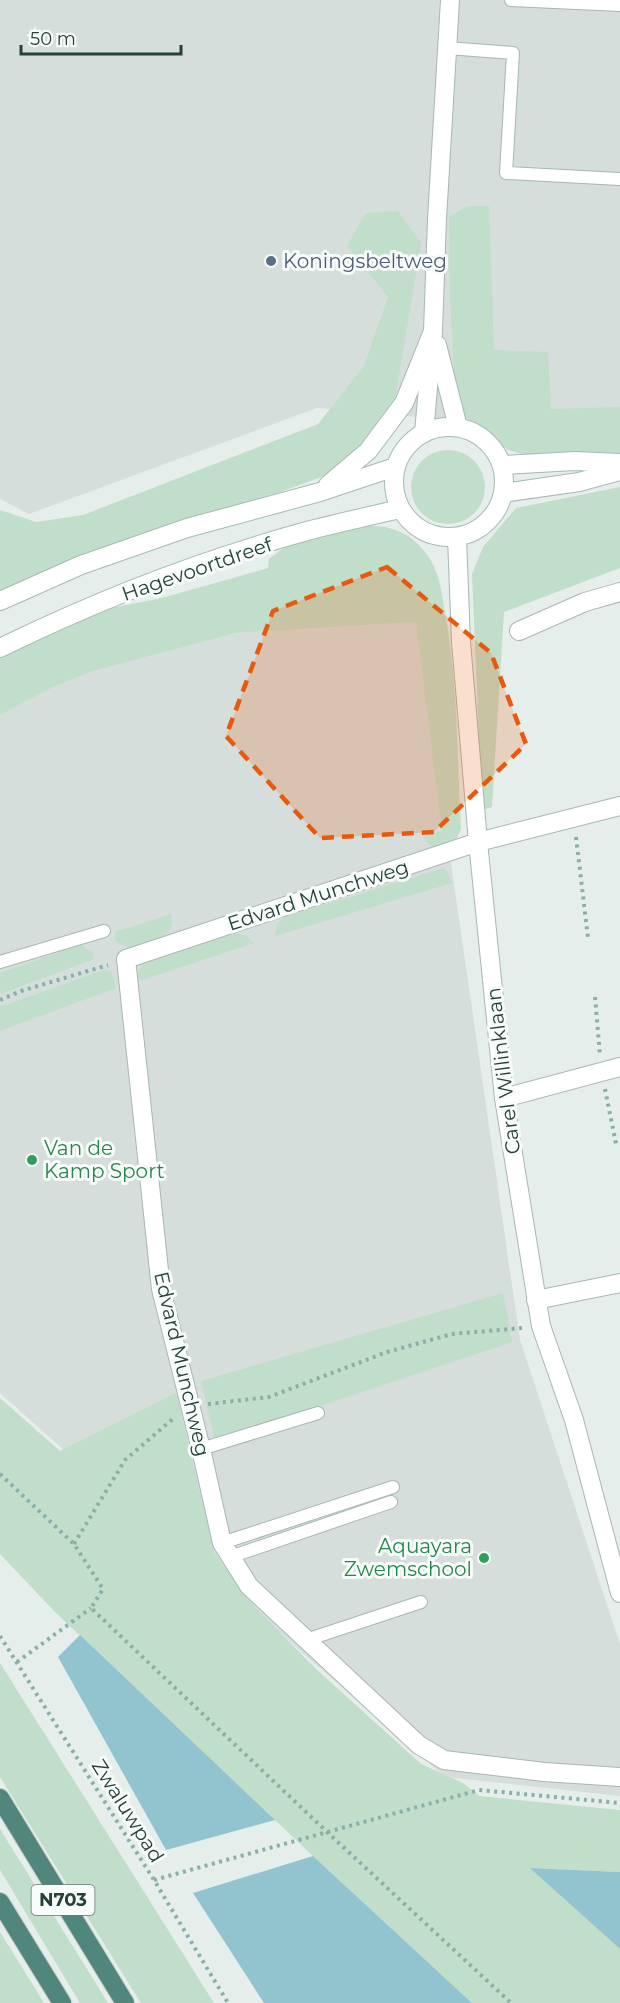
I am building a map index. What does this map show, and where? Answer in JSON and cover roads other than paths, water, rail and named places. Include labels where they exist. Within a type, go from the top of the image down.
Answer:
[{"type":"highway","name":"N703","points":[[0,1798],[125,2003]]},
{"type":"highway","name":"N703","points":[[0,1902],[62,2003]]},
{"type":"street","points":[[424,433],[434,331],[437,219],[450,0]]},
{"type":"street","points":[[434,331],[458,427]]},
{"type":"street","points":[[320,492],[368,451],[404,403],[434,331]]},
{"type":"street","points":[[440,427],[458,427],[485,440],[495,451],[502,465],[504,493],[498,509],[488,522],[474,532],[458,537],[441,537],[424,532],[410,522],[400,509],[393,481],[395,467],[406,447],[424,433],[440,427]]},
{"type":"street","points":[[502,465],[620,463]]},
{"type":"street","name":"Hagevoortdreef","points":[[0,601],[81,565],[187,528],[320,492],[395,467]]},
{"type":"street","points":[[504,493],[579,482],[620,471]]},
{"type":"street","name":"Hagevoortdreef","points":[[0,648],[61,618],[192,567],[305,532],[400,509]]},
{"type":"street","name":"Carel Willinklaan","points":[[458,537],[461,642],[478,842],[504,1098],[541,1326],[614,1544],[620,1593]]},
{"type":"street","points":[[519,631],[585,602],[620,592]]},
{"type":"street","points":[[478,842],[620,806]]},
{"type":"street","name":"Edvard Munchweg","points":[[478,842],[126,959],[161,1289],[226,1550],[249,1586],[419,1745],[444,1760],[544,1772],[620,1777]]},
{"type":"street","points":[[504,1098],[620,1068]]},
{"type":"street","points":[[536,1300],[620,1282]]},
{"type":"lane","points":[[511,0],[620,5]]},
{"type":"lane","points":[[447,48],[513,52],[506,173],[620,179]]},
{"type":"lane","points":[[0,962],[104,931]]},
{"type":"lane","points":[[201,1449],[318,1413]]},
{"type":"lane","points":[[226,1550],[393,1487]]},
{"type":"lane","points":[[226,1550],[391,1502]]},
{"type":"lane","points":[[306,1640],[422,1602]]},
{"type":"water","points":[[80,1635],[275,1820],[166,1850],[58,1657]]},
{"type":"water","points":[[313,1856],[472,2003],[264,2003],[193,1893]]},
{"type":"water","points":[[530,1868],[620,1872],[620,1949]]},
{"type":"place","name":"Koningsbeltweg","points":[[271,261]]},
{"type":"place","name":"Van de Kamp Sport","points":[[32,1160]]},
{"type":"place","name":"Aquayara Zwemschool","points":[[484,1558]]}]
